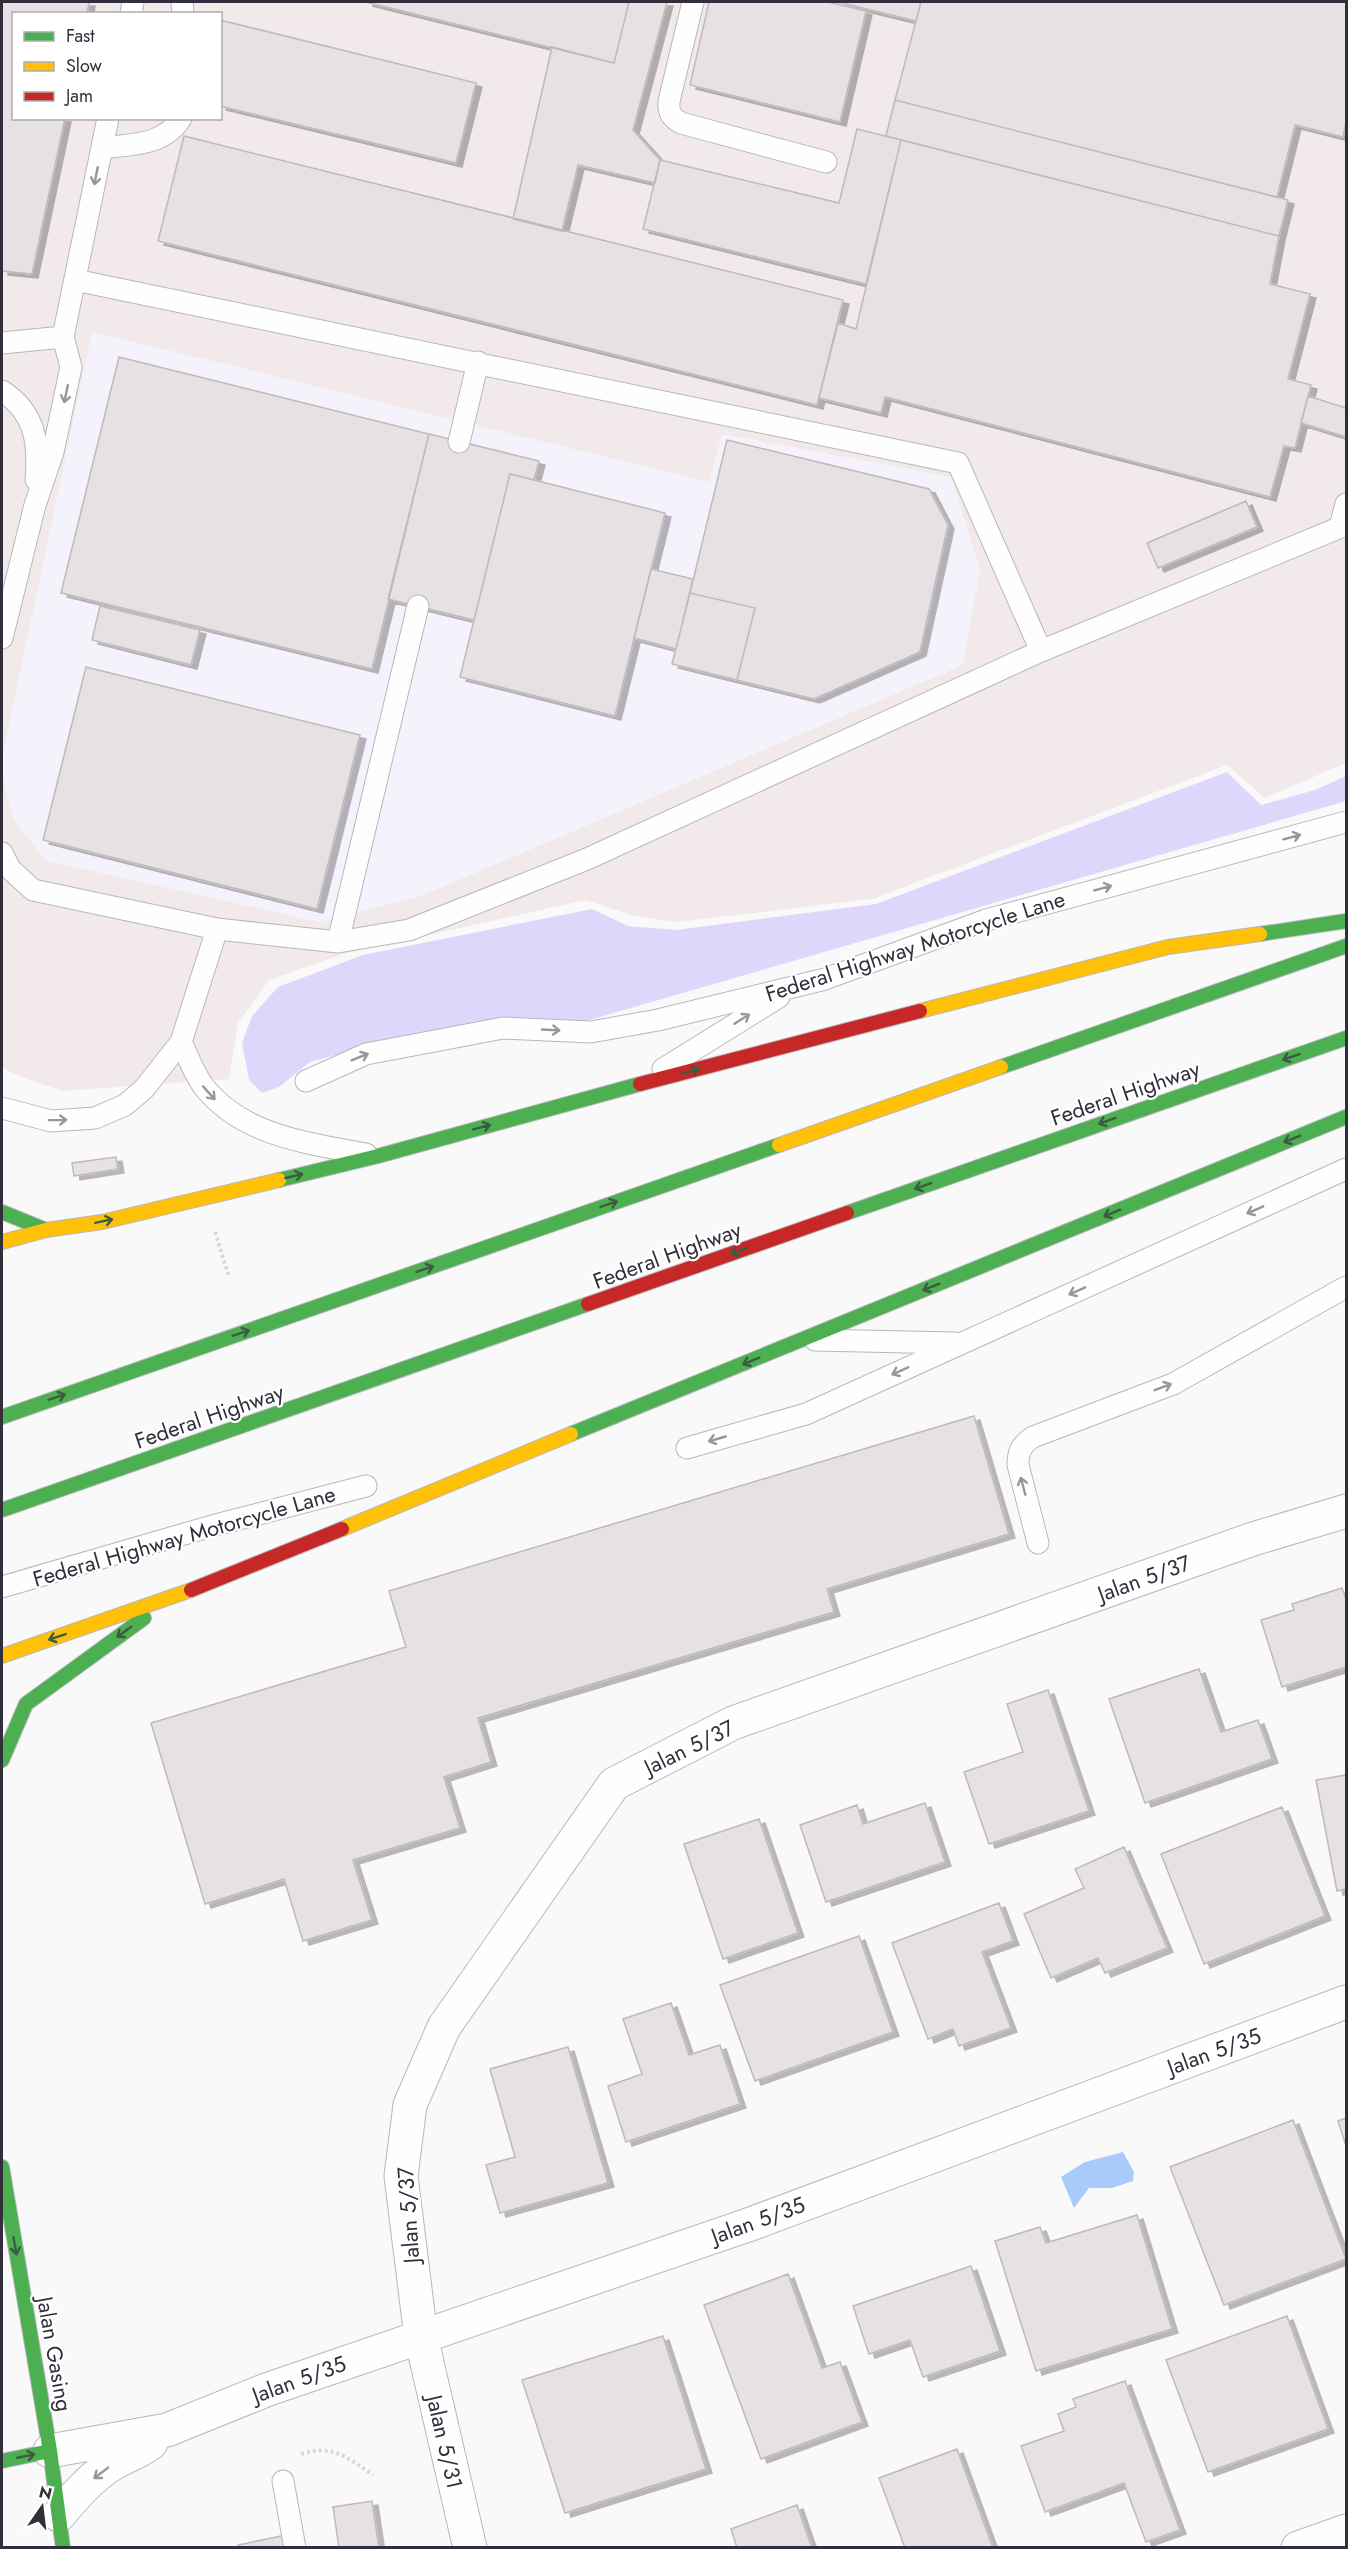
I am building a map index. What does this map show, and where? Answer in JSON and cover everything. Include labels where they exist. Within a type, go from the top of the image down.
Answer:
[{"type":"main road","points":[[2,1242],[46,1230],[102,1222],[378,1156],[639,1084],[1168,947],[1347,921]]},
{"type":"main road","points":[[2,1417],[1347,946]]},
{"type":"main road","name":"Federal Highway","points":[[2,1510],[1347,1038]]},
{"type":"main road","points":[[2,1656],[172,1598],[1347,1117]]},
{"type":"main road","points":[[2,1212],[46,1230]]},
{"type":"main road","points":[[2,1760],[26,1704],[172,1598]]},
{"type":"main road","name":"Jalan Gasing","points":[[2,2167],[50,2451],[63,2547]]},
{"type":"main road","points":[[2,2461],[50,2451]]},
{"type":"street","name":"Jalan 5/37","points":[[421,2337],[401,2176],[410,2105],[444,2027],[614,1784],[733,1723],[1253,1539],[1347,1511]]},
{"type":"street","name":"Jalan 5/35","points":[[50,2451],[167,2430],[266,2390],[748,2225],[1347,2002]]},
{"type":"street","name":"Jalan 5/31","points":[[421,2337],[470,2547]]},
{"type":"street","name":"Jalan 5/35","points":[[59,2515],[81,2488],[114,2463],[137,2454],[167,2430]]},
{"type":"street","points":[[1298,2547],[1347,2531]]},
{"type":"lane","points":[[693,2],[669,101],[668,110],[673,119],[826,162]]},
{"type":"lane","points":[[2,638],[35,505],[54,453],[71,367],[63,337],[108,120]]},
{"type":"lane","points":[[102,148],[150,142],[169,135],[180,120]]},
{"type":"lane","points":[[75,280],[957,463],[1041,651]]},
{"type":"lane","points":[[2,343],[63,337]]},
{"type":"lane","points":[[459,442],[478,362]]},
{"type":"lane","points":[[2,391],[12,398],[30,422],[38,448],[35,505]]},
{"type":"lane","points":[[2,853],[10,869],[33,890],[217,929],[338,942],[409,930],[587,859],[1041,651],[1343,526],[1347,504]]},
{"type":"lane","points":[[338,942],[418,606]]},
{"type":"lane","name":"Federal Highway Motorcycle Lane","points":[[306,1081],[366,1054],[503,1028],[591,1032],[658,1020],[793,987],[825,979],[987,920],[1347,822]]},
{"type":"lane","points":[[2,1108],[51,1121],[95,1118],[125,1105],[144,1089],[181,1042],[217,929]]},
{"type":"lane","points":[[639,1084],[793,987]]},
{"type":"lane","points":[[181,1042],[202,1085],[225,1110],[273,1134],[378,1156]]},
{"type":"lane","points":[[687,1448],[806,1414],[1347,1169]]},
{"type":"lane","points":[[1038,1542],[1018,1465],[1018,1454],[1023,1444],[1033,1437],[1173,1384],[1347,1287]]},
{"type":"lane","points":[[801,1340],[961,1344]]},
{"type":"lane","name":"Federal Highway Motorcycle Lane","points":[[2,1587],[212,1526],[366,1486]]},
{"type":"lane","points":[[283,2481],[295,2547]]},
{"type":"path","points":[[205,1197],[229,1277]]},
{"type":"path","points":[[298,2455],[316,2449],[337,2451],[373,2475]]},
{"type":"shaded area","points":[[2,2],[1346,2],[1346,763],[1265,798],[1227,765],[872,899],[676,922],[634,916],[586,900],[343,954],[269,980],[238,1023],[229,1079],[62,1091],[14,1074],[2,1067],[2,777],[13,817],[44,860],[319,922],[421,896],[963,665],[980,569],[951,477],[722,434],[709,482],[92,332],[2,758]]},
{"type":"shaded area","points":[[91,332],[709,482],[721,434],[951,477],[980,569],[964,665],[421,896],[318,922],[44,860],[13,817],[2,777],[2,758]]},
{"type":"shaded area","points":[[1227,772],[1261,805],[1315,790],[1346,776],[1346,801],[586,1021],[486,1024],[369,1046],[310,1062],[279,1087],[262,1093],[249,1080],[242,1043],[252,1016],[278,987],[363,955],[592,909],[628,926],[676,930],[876,904]]},
{"type":"water","points":[[1123,2152],[1134,2172],[1133,2181],[1112,2188],[1089,2188],[1074,2208],[1061,2177],[1085,2162]]},
{"type":"building","points":[[2,2],[89,2],[87,12],[12,12],[12,120],[65,120],[32,274],[2,271]]},
{"type":"building","points":[[366,2],[629,2],[614,63]]},
{"type":"building","points":[[629,2],[667,2],[633,130],[660,160],[655,183],[578,165],[562,231],[513,219],[552,47],[614,63]]},
{"type":"building","points":[[709,2],[828,2],[866,11],[840,122],[690,85]]},
{"type":"building","points":[[838,2],[921,2],[916,21]]},
{"type":"building","points":[[921,2],[1346,2],[1346,122],[1343,137],[1295,125],[1277,197],[895,100]]},
{"type":"building","points":[[222,20],[476,83],[456,163],[222,106]]},
{"type":"building","points":[[895,100],[1288,200],[1279,236],[886,136]]},
{"type":"building","points":[[857,129],[901,140],[866,284],[643,229],[660,160],[839,203]]},
{"type":"building","points":[[184,136],[843,300],[817,405],[158,241]]},
{"type":"building","points":[[901,140],[1279,236],[1270,284],[1310,294],[1288,379],[1311,385],[1295,448],[1284,446],[1270,497],[885,397],[881,413],[819,398],[838,323],[856,329]]},
{"type":"building","points":[[119,357],[429,434],[372,669],[61,593]]},
{"type":"building","points":[[1308,396],[1346,408],[1346,437],[1301,423]]},
{"type":"building","points":[[429,434],[539,461],[534,480],[510,474],[474,620],[388,599]]},
{"type":"building","points":[[727,440],[929,489],[948,525],[920,652],[814,699],[737,680],[755,608],[690,593]]},
{"type":"building","points":[[510,474],[665,513],[615,716],[460,677]]},
{"type":"building","points":[[1246,501],[1257,527],[1158,568],[1147,543]]},
{"type":"building","points":[[651,569],[693,579],[676,649],[634,638]]},
{"type":"building","points":[[690,593],[755,608],[737,680],[672,664]]},
{"type":"building","points":[[100,606],[200,630],[191,665],[92,640]]},
{"type":"building","points":[[86,667],[360,735],[317,909],[43,840]]},
{"type":"building","points":[[116,1157],[118,1169],[74,1176],[72,1163]]},
{"type":"building","points":[[974,1416],[1009,1534],[827,1589],[834,1612],[478,1718],[491,1762],[444,1777],[460,1828],[353,1860],[372,1920],[303,1941],[284,1879],[205,1904],[151,1723],[406,1647],[389,1591]]},
{"type":"building","points":[[1342,1588],[1346,1599],[1346,1667],[1282,1687],[1261,1620],[1294,1610],[1292,1604]]},
{"type":"building","points":[[1199,1669],[1221,1732],[1258,1720],[1272,1759],[1145,1803],[1109,1699]]},
{"type":"building","points":[[1048,1690],[1089,1811],[989,1844],[964,1772],[1023,1752],[1007,1704]]},
{"type":"building","points":[[1346,1775],[1346,1889],[1337,1891],[1316,1780]]},
{"type":"building","points":[[925,1803],[945,1862],[826,1902],[800,1825],[857,1805],[863,1824]]},
{"type":"building","points":[[1282,1807],[1325,1916],[1204,1964],[1161,1854]]},
{"type":"building","points":[[759,1819],[798,1933],[723,1959],[684,1844]]},
{"type":"building","points":[[1124,1847],[1167,1948],[1105,1973],[1098,1958],[1051,1978],[1024,1914],[1084,1888],[1075,1869]]},
{"type":"building","points":[[999,1903],[1013,1941],[982,1952],[1011,2028],[959,2046],[953,2029],[928,2039],[892,1943]]},
{"type":"building","points":[[859,1936],[893,2032],[755,2081],[720,1985]]},
{"type":"building","points":[[671,2003],[689,2055],[720,2045],[740,2104],[626,2142],[608,2086],[642,2074],[623,2019]]},
{"type":"building","points":[[568,2047],[608,2183],[500,2213],[486,2165],[515,2157],[490,2069]]},
{"type":"building","points":[[1346,2118],[1346,2146],[1338,2121]]},
{"type":"building","points":[[1293,2120],[1346,2259],[1224,2305],[1170,2167]]},
{"type":"building","points":[[1137,2215],[1172,2329],[1036,2371],[995,2241],[1040,2227],[1046,2243]]},
{"type":"building","points":[[971,2266],[1000,2351],[923,2377],[910,2340],[869,2354],[853,2306]]},
{"type":"building","points":[[788,2274],[822,2368],[840,2362],[862,2422],[761,2459],[704,2305]]},
{"type":"building","points":[[1287,2316],[1328,2429],[1208,2472],[1166,2360]]},
{"type":"building","points":[[663,2336],[706,2469],[565,2513],[522,2380]]},
{"type":"building","points":[[1125,2381],[1180,2530],[1146,2542],[1124,2483],[1045,2512],[1021,2446],[1064,2431],[1058,2414],[1076,2407],[1073,2399]]},
{"type":"building","points":[[957,2449],[993,2548],[905,2548],[879,2478]]},
{"type":"building","points":[[372,2501],[379,2548],[339,2548],[333,2507]]},
{"type":"building","points":[[797,2505],[812,2548],[737,2548],[731,2529]]},
{"type":"building","points":[[286,2535],[288,2548],[239,2548],[238,2545]]},
{"type":"traffic: fast","points":[[1260,934],[1346,921]]},
{"type":"traffic: fast","points":[[1001,1067],[1346,946]]},
{"type":"traffic: fast","points":[[847,1213],[1346,1038]]},
{"type":"traffic: fast","points":[[279,1180],[378,1156],[640,1084]]},
{"type":"traffic: fast","points":[[571,1434],[1346,1117]]},
{"type":"traffic: fast","points":[[2,1417],[779,1145]]},
{"type":"traffic: fast","points":[[2,1212],[46,1230]]},
{"type":"traffic: fast","points":[[2,1510],[588,1304]]},
{"type":"traffic: fast","points":[[2,1760],[26,1704],[144,1618]]},
{"type":"traffic: fast","points":[[2,2167],[50,2451],[63,2548]]},
{"type":"traffic: fast","points":[[2,2461],[50,2451]]},
{"type":"traffic: slow","points":[[920,1011],[1168,947],[1260,934]]},
{"type":"traffic: slow","points":[[779,1145],[1001,1067]]},
{"type":"traffic: slow","points":[[2,1242],[46,1230],[102,1222],[279,1180]]},
{"type":"traffic: slow","points":[[342,1529],[571,1434]]},
{"type":"traffic: slow","points":[[2,1656],[191,1590]]},
{"type":"traffic: jam","points":[[640,1084],[920,1011]]},
{"type":"traffic: jam","points":[[588,1304],[847,1213]]},
{"type":"traffic: jam","points":[[191,1590],[342,1529]]}]
